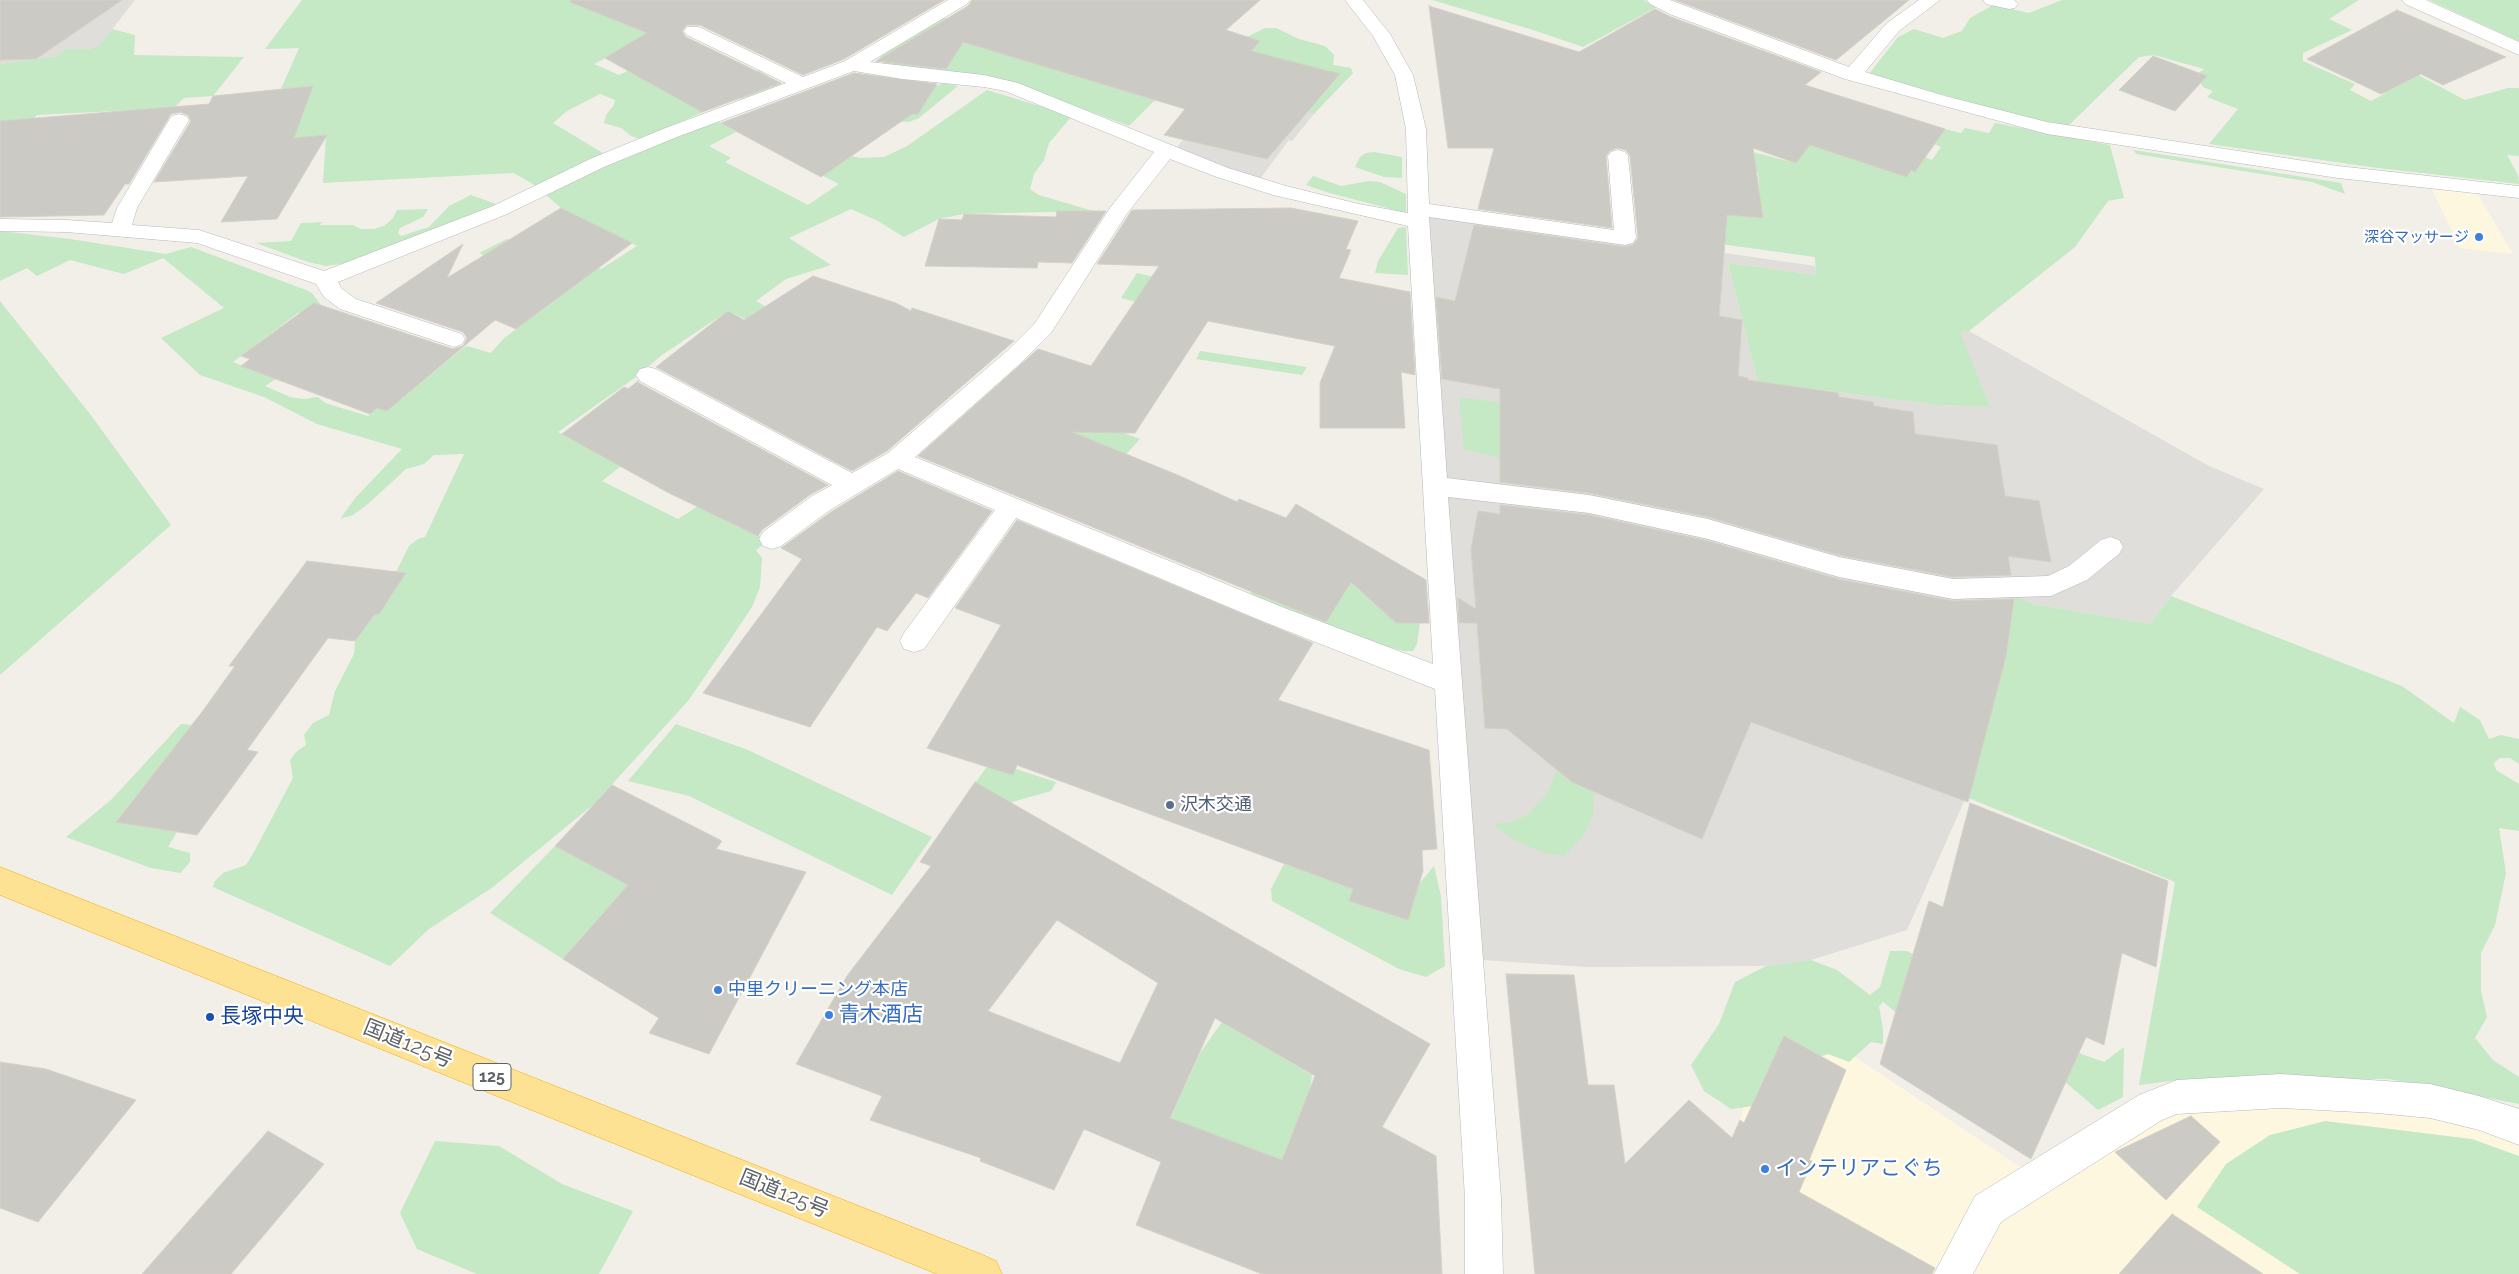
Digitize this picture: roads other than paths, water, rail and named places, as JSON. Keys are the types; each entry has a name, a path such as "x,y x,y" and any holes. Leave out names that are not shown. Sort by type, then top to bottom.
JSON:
{"highway":[{"name":"国道125号","path":"0,881 983,1274"}],"street":[{"path":"0,225 120,230 199,237 325,279 500,210 597,164 670,133 852,65 961,0"},
{"path":"1354,0 1381,34 1404,75 1416,129 1419,216 1435,486 1483,1198 1484,1274"},
{"path":"1656,0 1678,11 1852,75 1938,100 2048,128 2338,172 2519,192"},
{"path":"1852,75 1893,27 1931,0"},
{"path":"2411,0 2519,49"},
{"path":"693,31 802,84"},
{"path":"852,65 902,73 984,81 1010,87 1098,120 1221,172 1280,190 1359,210 1625,238 1618,156"},
{"path":"120,230 131,200 179,120"},
{"path":"772,539 821,503 897,459 1015,356 1042,328 1115,215 1166,150"},
{"path":"325,279 332,292 348,304 454,339"},
{"path":"648,375 853,485"},
{"path":"897,459 1272,614 1448,682"},
{"path":"1435,486 1589,504 1708,529 1839,567 1953,589 2051,586 2078,573 2110,547"},
{"path":"914,641 1011,506"},
{"path":"1953,1274 1988,1209 2151,1107 2176,1097 2281,1091 2386,1097 2430,1101 2479,1113 2519,1127"}],"place":[{"name":"深谷マッサージ","path":"2479,237"},
{"name":"沢木交通","path":"1170,805"},
{"name":"中里クリーニング本店","path":"718,990"},
{"name":"青木酒店","path":"829,1015"},
{"name":"長塚中央","path":"210,1017"},
{"name":"インテリアこぐち","path":"1765,1169"}]}
